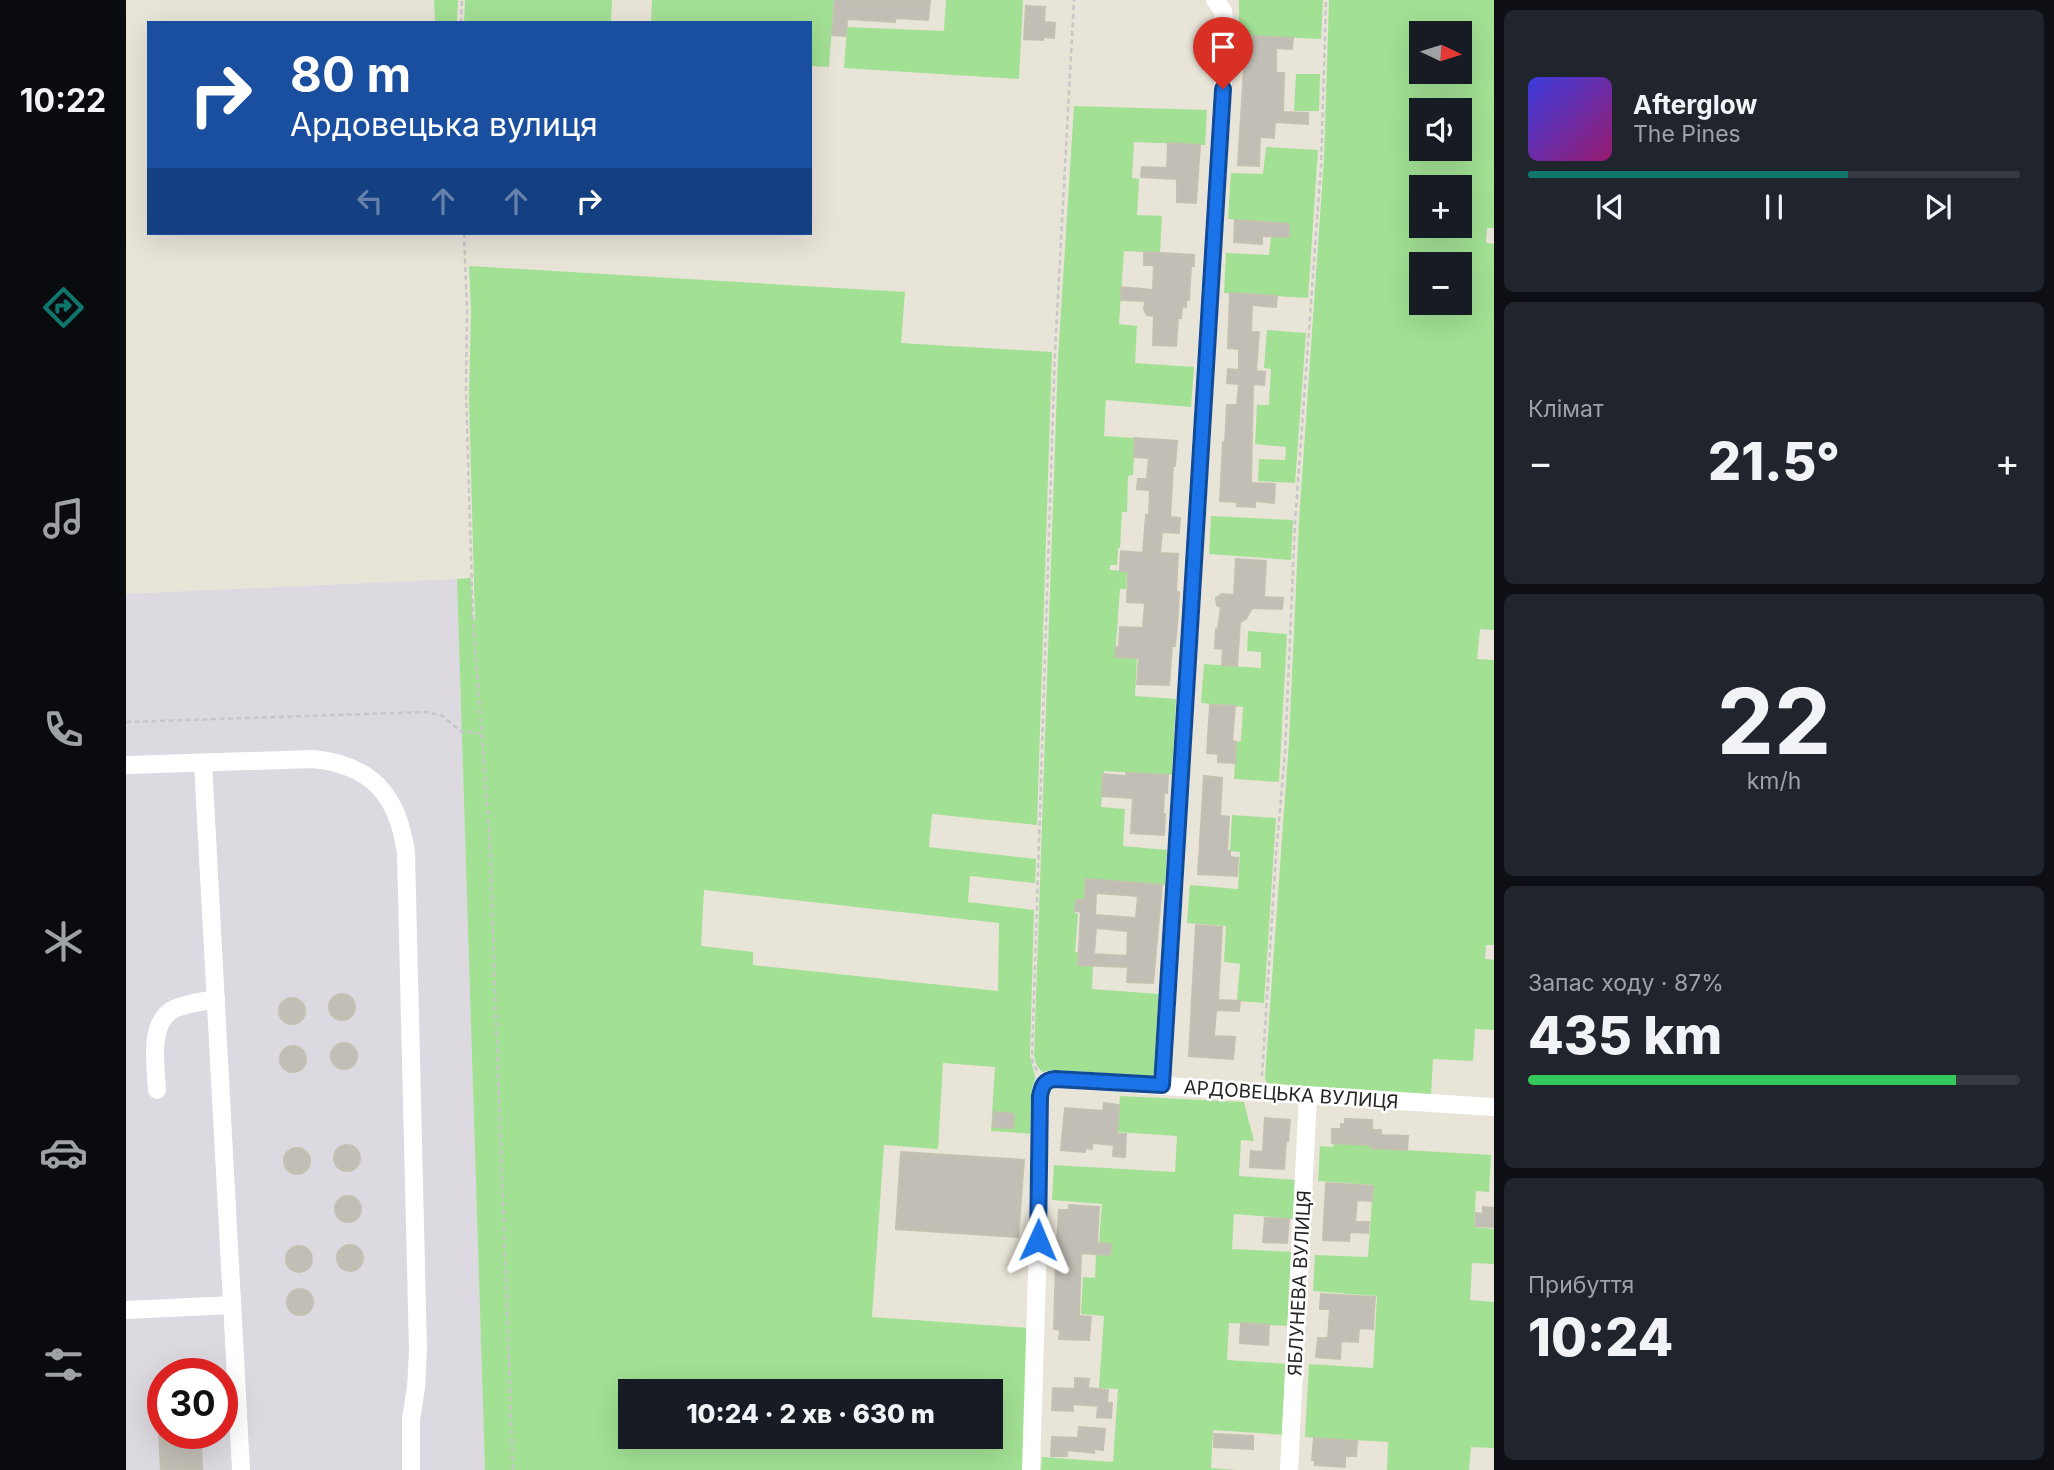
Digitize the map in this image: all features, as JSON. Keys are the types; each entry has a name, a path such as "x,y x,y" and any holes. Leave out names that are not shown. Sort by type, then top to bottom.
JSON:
{"street":[{"path":"1162,1085 1226,34 1223,11 1215,0"},
{"path":"126,765 313,759 331,761 350,766 367,775 378,785 397,816 404,834 406,853 418,1350 411,1419 411,1470"},
{"path":"203,763 240,1470"},
{"path":"157,1090 157,1031 162,1018 184,1005 216,999"},
{"name":"АРДОВЕЦЬКА ВУЛИЦЯ","path":"1046,1081 1055,1079 1162,1085 1494,1107"},
{"path":"1031,1470 1040,1096 1041,1087 1046,1081"},
{"name":"ЯБЛУНЕВА ВУЛИЦЯ","path":"1289,1470 1308,1096"},
{"path":"126,1310 232,1305"}],"path":[{"path":"461,21 462,0"},
{"path":"1046,1081 1032,1063 1032,1056 1055,351 1074,0"},
{"path":"1261,1093 1285,753 1295,523 1321,157 1326,0"},
{"path":"464,235 472,599 489,829 513,1470"},
{"path":"126,722 427,712 443,716 460,731 481,733"}],"shaded area":[{"path":"457,579 485,1470 126,1470 126,594"}],"green space":[{"path":"434,0 458,0 457,21 435,21"},
{"path":"465,0 612,0 611,21 464,21"},
{"path":"652,0 834,0 829,67 812,66 812,21 651,21"},
{"path":"946,0 1023,0 1019,79 844,68 847,27 944,31"},
{"path":"1239,0 1323,0 1321,39 1239,35"},
{"path":"1329,0 1494,0 1494,228 1487,228 1486,243 1494,244 1494,630 1480,629 1477,659 1494,660 1494,945 1486,945 1485,959 1494,960 1494,1030 1475,1029 1473,1061 1433,1059 1431,1095 1267,1086 1265,1077 1289,741 1299,521 1324,158"},
{"path":"1296,74 1320,74 1319,111 1294,111"},
{"path":"1074,106 1207,110 1205,145 1134,142 1132,178 1139,179 1137,215 1162,216 1160,253 1124,251 1119,324 1137,326 1135,363 1194,367 1191,407 1106,400 1104,436 1135,438 1133,475 1128,476 1127,512 1122,512 1117,565 1110,565 1110,570 1127,571 1126,589 1120,589 1115,657 1137,658 1135,696 1176,699 1172,775 1104,771 1101,807 1125,809 1123,846 1167,850 1165,885 1087,879 1085,900 1076,900 1075,913 1078,914 1075,952 1079,953 1078,965 1093,966 1092,989 1159,994 1154,1079 1045,1073 1037,1066 1034,1056 1058,358"},
{"path":"1266,147 1318,150 1308,298 1224,293 1226,253 1269,255 1271,236 1288,237 1289,224 1228,219 1231,173 1263,174"},
{"path":"469,266 905,292 901,343 1052,352 1037,825 932,814 929,847 1036,859 1035,883 970,876 968,902 1034,910 1030,1056 1035,1076 1035,1134 991,1131 995,1067 943,1063 938,1149 884,1145 872,1317 1030,1328 1026,1470 485,1470 457,579 471,578 475,621 469,399","holes":["704,890 999,923 998,991 753,965 753,952 701,946"]},
{"path":"1267,330 1306,333 1295,483 1258,481 1259,459 1285,460 1286,447 1255,444 1257,405 1269,405 1271,369 1264,368"},
{"path":"1211,516 1293,520 1291,560 1209,554"},
{"path":"1248,631 1287,634 1279,782 1234,779 1236,742 1241,741 1243,707 1201,703 1204,664 1261,668 1261,652 1247,651"},
{"path":"1232,815 1276,818 1264,1003 1237,1001 1240,964 1224,962 1226,926 1187,923 1190,885 1238,889 1240,852 1230,851"},
{"path":"1120,1096 1244,1102 1254,1141 1241,1140 1239,1176 1297,1180 1295,1219 1234,1214 1232,1249 1293,1252 1290,1326 1229,1323 1227,1360 1288,1364 1285,1435 1213,1430 1211,1468 1236,1470 1041,1470 1042,1457 1113,1462 1118,1389 1099,1388 1104,1316 1081,1314 1083,1277 1095,1278 1096,1254 1111,1254 1111,1244 1099,1243 1102,1204 1052,1200 1054,1165 1175,1172 1177,1136 1117,1132"},
{"path":"1334,1143 1371,1145 1371,1148 1491,1155 1489,1192 1476,1191 1474,1227 1494,1229 1494,1264 1472,1263 1470,1300 1494,1302 1494,1448 1471,1447 1469,1470 1387,1470 1388,1442 1305,1437 1309,1364 1373,1368 1377,1296 1313,1291 1315,1255 1368,1257 1373,1185 1318,1181 1320,1146 1333,1147"}],"building":[{"path":"835,0 930,0 928,20 895,18 895,22 847,19 846,36 832,35"},
{"path":"1026,6 1045,7 1044,22 1055,23 1054,38 1024,39"},
{"path":"1246,36 1293,38 1292,49 1276,48 1276,73 1284,73 1283,112 1308,113 1308,124 1275,122 1274,138 1260,137 1259,166 1238,165"},
{"path":"1168,143 1200,145 1196,203 1177,202 1177,179 1141,177 1142,167 1167,168"},
{"path":"1235,220 1289,224 1289,237 1262,236 1262,244 1234,242"},
{"path":"1144,252 1194,255 1189,300 1186,300 1186,307 1182,306 1181,318 1178,318 1176,346 1153,345 1154,316 1147,315 1144,309 1145,301 1121,300 1121,287 1153,290 1154,265 1144,265"},
{"path":"1230,293 1277,296 1276,307 1252,305 1251,332 1259,332 1256,371 1265,372 1264,385 1253,384 1251,483 1275,484 1274,503 1255,501 1255,507 1220,501 1227,405 1237,405 1239,384 1227,383 1228,369 1239,370 1239,349 1228,348"},
{"path":"1135,438 1177,441 1170,517 1180,518 1179,533 1162,532 1160,553 1178,554 1178,612 1169,685 1137,684 1139,658 1115,657 1116,647 1119,647 1120,627 1143,628 1145,603 1127,602 1128,571 1120,571 1121,551 1143,553 1146,515 1149,515 1150,490 1137,489 1138,479 1147,479 1149,458 1134,457"},
{"path":"1236,559 1266,561 1264,597 1283,598 1282,609 1252,608 1246,619 1240,622 1237,666 1222,665 1223,649 1215,648 1221,607 1217,605 1216,598 1222,594 1234,595"},
{"path":"1210,705 1235,706 1232,741 1236,742 1235,763 1218,762 1218,754 1207,753"},
{"path":"1126,773 1168,775 1167,793 1164,793 1164,835 1131,833 1133,798 1102,796 1103,774 1126,776"},
{"path":"1204,776 1222,778 1220,816 1229,817 1227,851 1230,851 1230,857 1238,858 1237,876 1198,874"},
{"path":"1086,879 1162,885 1153,983 1127,982 1128,967 1078,965 1081,912 1075,911 1076,900 1085,900","holes":["1096,893 1138,896 1136,918 1095,915","1096,928 1128,931 1127,956 1094,954"]},
{"path":"1196,925 1222,927 1218,1000 1240,1001 1239,1011 1216,1010 1214,1036 1235,1037 1233,1059 1189,1056"},
{"path":"342,994 351,998 355,1007 351,1016 342,1020 333,1016 329,1007 333,998"},
{"path":"292,998 301,1002 305,1011 301,1020 292,1024 283,1020 279,1011 283,1002"},
{"path":"344,1043 353,1047 357,1056 353,1065 344,1069 335,1065 331,1056 335,1047"},
{"path":"293,1046 302,1050 306,1059 302,1068 293,1072 284,1068 280,1059 284,1050"},
{"path":"1104,1103 1119,1105 1117,1134 1126,1134 1125,1157 1113,1156 1114,1145 1092,1143 1092,1149 1085,1148 1085,1152 1061,1150 1065,1108 1103,1111"},
{"path":"994,1112 1014,1114 1013,1128 993,1127"},
{"path":"1265,1118 1290,1120 1284,1169 1250,1167 1251,1151 1263,1152"},
{"path":"1345,1119 1372,1120 1372,1130 1381,1130 1381,1135 1408,1136 1407,1150 1332,1143 1332,1129 1341,1129"},
{"path":"347,1145 356,1149 360,1158 356,1167 347,1171 338,1167 334,1158 338,1149"},
{"path":"297,1148 306,1152 310,1161 306,1170 297,1174 288,1170 284,1161 288,1152"},
{"path":"901,1152 1024,1160 1018,1237 896,1229"},
{"path":"1326,1183 1373,1186 1372,1201 1357,1200 1355,1222 1369,1222 1368,1233 1350,1232 1349,1241 1323,1240"},
{"path":"348,1196 357,1200 361,1209 357,1218 348,1222 339,1218 335,1209 339,1200"},
{"path":"1069,1205 1099,1207 1097,1243 1111,1244 1110,1255 1081,1253 1079,1316 1091,1317 1089,1340 1059,1339 1060,1330 1054,1329 1059,1210 1069,1210"},
{"path":"1483,1207 1494,1208 1494,1227 1475,1226 1476,1213 1483,1214"},
{"path":"1265,1218 1289,1219 1287,1243 1263,1242"},
{"path":"350,1245 359,1249 363,1258 359,1267 350,1271 341,1267 337,1258 341,1249"},
{"path":"299,1246 308,1250 312,1259 308,1268 299,1272 290,1268 286,1259 290,1250"},
{"path":"300,1289 309,1293 313,1302 309,1311 300,1315 291,1311 287,1302 291,1293"},
{"path":"1321,1294 1375,1297 1373,1329 1359,1328 1358,1342 1341,1341 1340,1359 1316,1357 1318,1338 1328,1338 1330,1309 1320,1309"},
{"path":"1241,1323 1269,1325 1268,1345 1240,1343"},
{"path":"1075,1378 1089,1379 1088,1388 1108,1390 1107,1403 1112,1403 1111,1418 1097,1417 1098,1406 1073,1404 1073,1411 1052,1410 1053,1388 1075,1389"},
{"path":"1079,1427 1105,1429 1103,1450 1094,1449 1094,1453 1067,1450 1067,1456 1051,1456 1052,1437 1078,1438"},
{"path":"1214,1434 1253,1436 1253,1449 1214,1447"},
{"path":"1314,1438 1357,1441 1356,1456 1345,1456 1345,1467 1315,1465 1315,1460 1312,1460"},
{"path":"160,1449 201,1449 202,1470 161,1470"}],"route":[{"path":"1038,1240 1041,1087 1049,1079 1162,1085 1223,89"}]}
